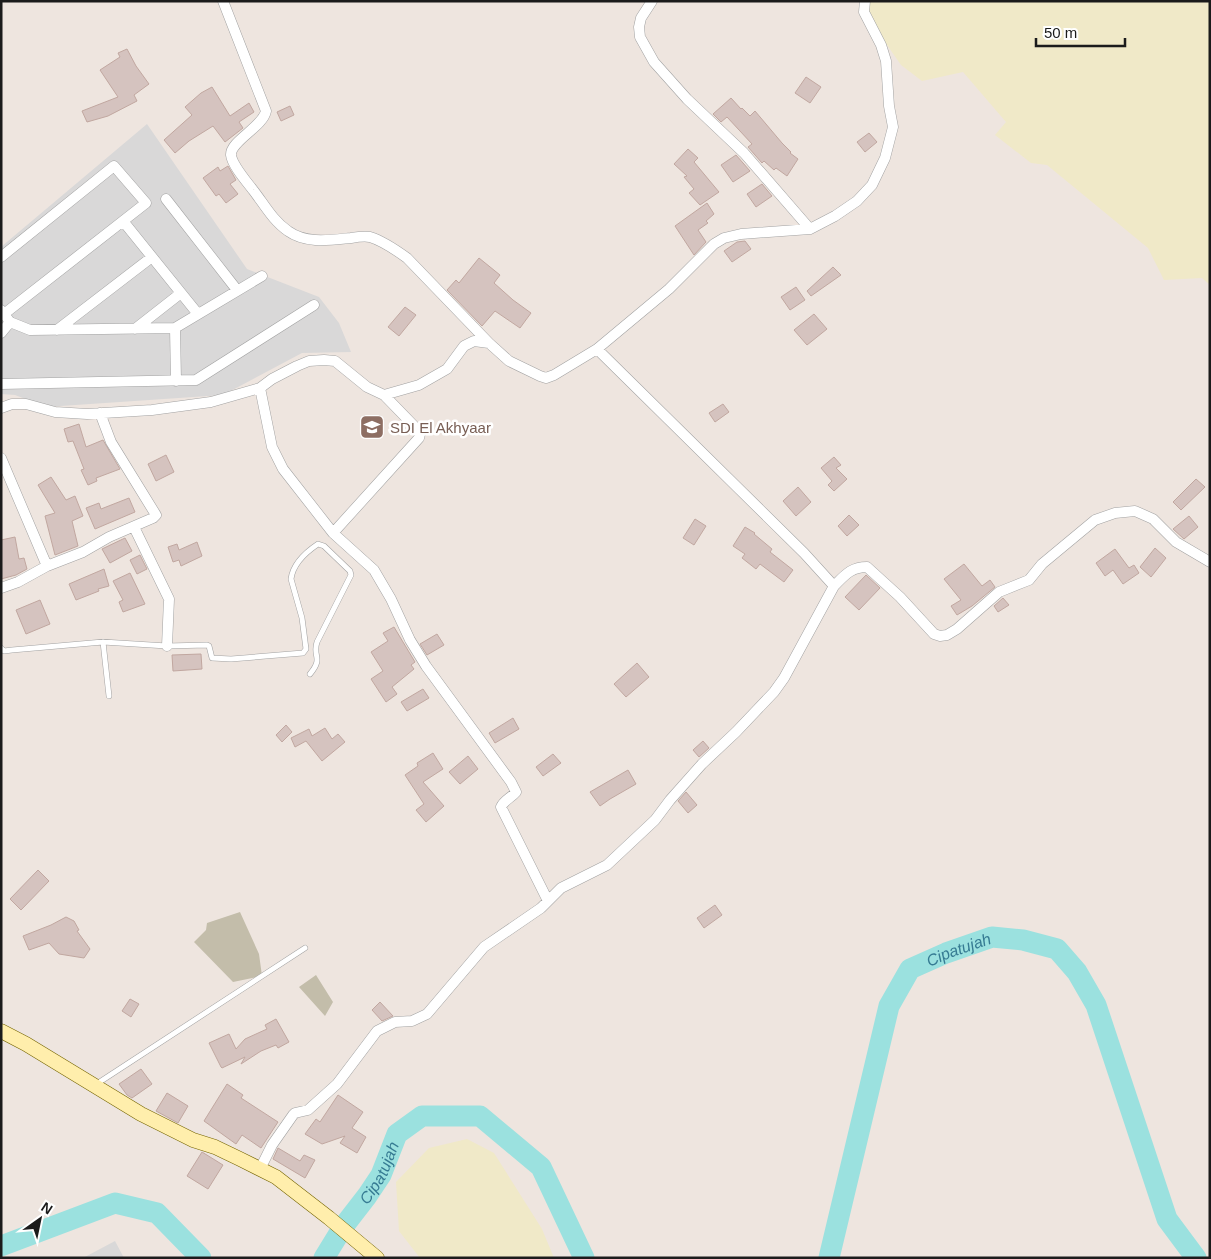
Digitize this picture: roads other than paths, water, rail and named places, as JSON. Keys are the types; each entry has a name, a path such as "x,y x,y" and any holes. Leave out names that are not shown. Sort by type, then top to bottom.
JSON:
{"street":[{"path":"223,1 266,111 263,120 234,147 231,155 244,179 273,218 286,230 300,238 325,240 369,237 395,249 407,258 489,343 509,361 546,378 597,349 669,289 719,241 741,234 810,230 836,216 865,194 878,174 890,144 893,127 888,106 886,61 881,45 864,12 865,1"},
{"path":"652,1 641,18 639,27 640,37 654,62 687,99 744,154 810,230"},
{"path":"1,257 114,166 146,203 5,315 1,333"},
{"path":"166,199 237,290"},
{"path":"123,221 198,314"},
{"path":"57,330 152,257"},
{"path":"5,315 30,330 175,328 262,276"},
{"path":"135,329 181,293"},
{"path":"1,384 196,380 314,305"},
{"path":"175,328 176,381"},
{"path":"384,395 419,384 447,369 464,346 474,342 489,343"},
{"path":"597,349 804,553 834,586"},
{"path":"1,408 12,404 26,404 55,412 87,414 152,410 211,402 260,388 272,379 309,361 335,361 367,387 384,395 420,434 419,438 333,533"},
{"path":"260,388 272,447 284,468 333,533 374,570 391,599 410,640 426,666 511,782 516,792 501,807 548,901"},
{"path":"1,588 18,582 47,566 83,552 109,537 134,528 154,518 156,515 111,442 100,413"},
{"path":"1,458 47,566"},
{"path":"260,1169 272,1146 293,1115 308,1110 337,1084 377,1031 395,1022 412,1021 427,1014 484,947 541,908 561,888 607,864 655,820 702,764 759,709 784,678 834,586 848,572 858,567 867,567 900,597 934,634 940,636 947,635 957,629 1004,589 1029,580 1042,564 1095,520 1115,513 1134,511 1153,519 1176,542 1210,562"},
{"path":"134,528 169,599 167,646"},
{"path":"1,1031 141,1114 193,1140 215,1147 276,1177 376,1256"}],"lane":[{"path":"1,648 4,651 103,642 167,646 207,645 209,646 212,658 231,660 303,653 306,649 304,627 291,579 292,572 310,550 318,544 324,546 350,571 351,575 317,642 315,648 318,662 310,674"},
{"path":"103,642 109,696"},
{"path":"95,1085 305,948"}],"waterway":[{"name":"Cipatujah","path":"829,1258 889,1006 910,969 946,953 992,937 1023,940 1057,949 1077,972 1096,1005 1167,1219 1196,1258"},
{"name":"Cipatujah","path":"324,1258 343,1227 381,1175 397,1134 422,1116 480,1116 541,1167 584,1258"},
{"name":"Cipatujah","path":"1,1246 115,1203 157,1213 201,1258"}],"place":[{"name":"SDI El Akhyaar","path":"372,427"}]}
